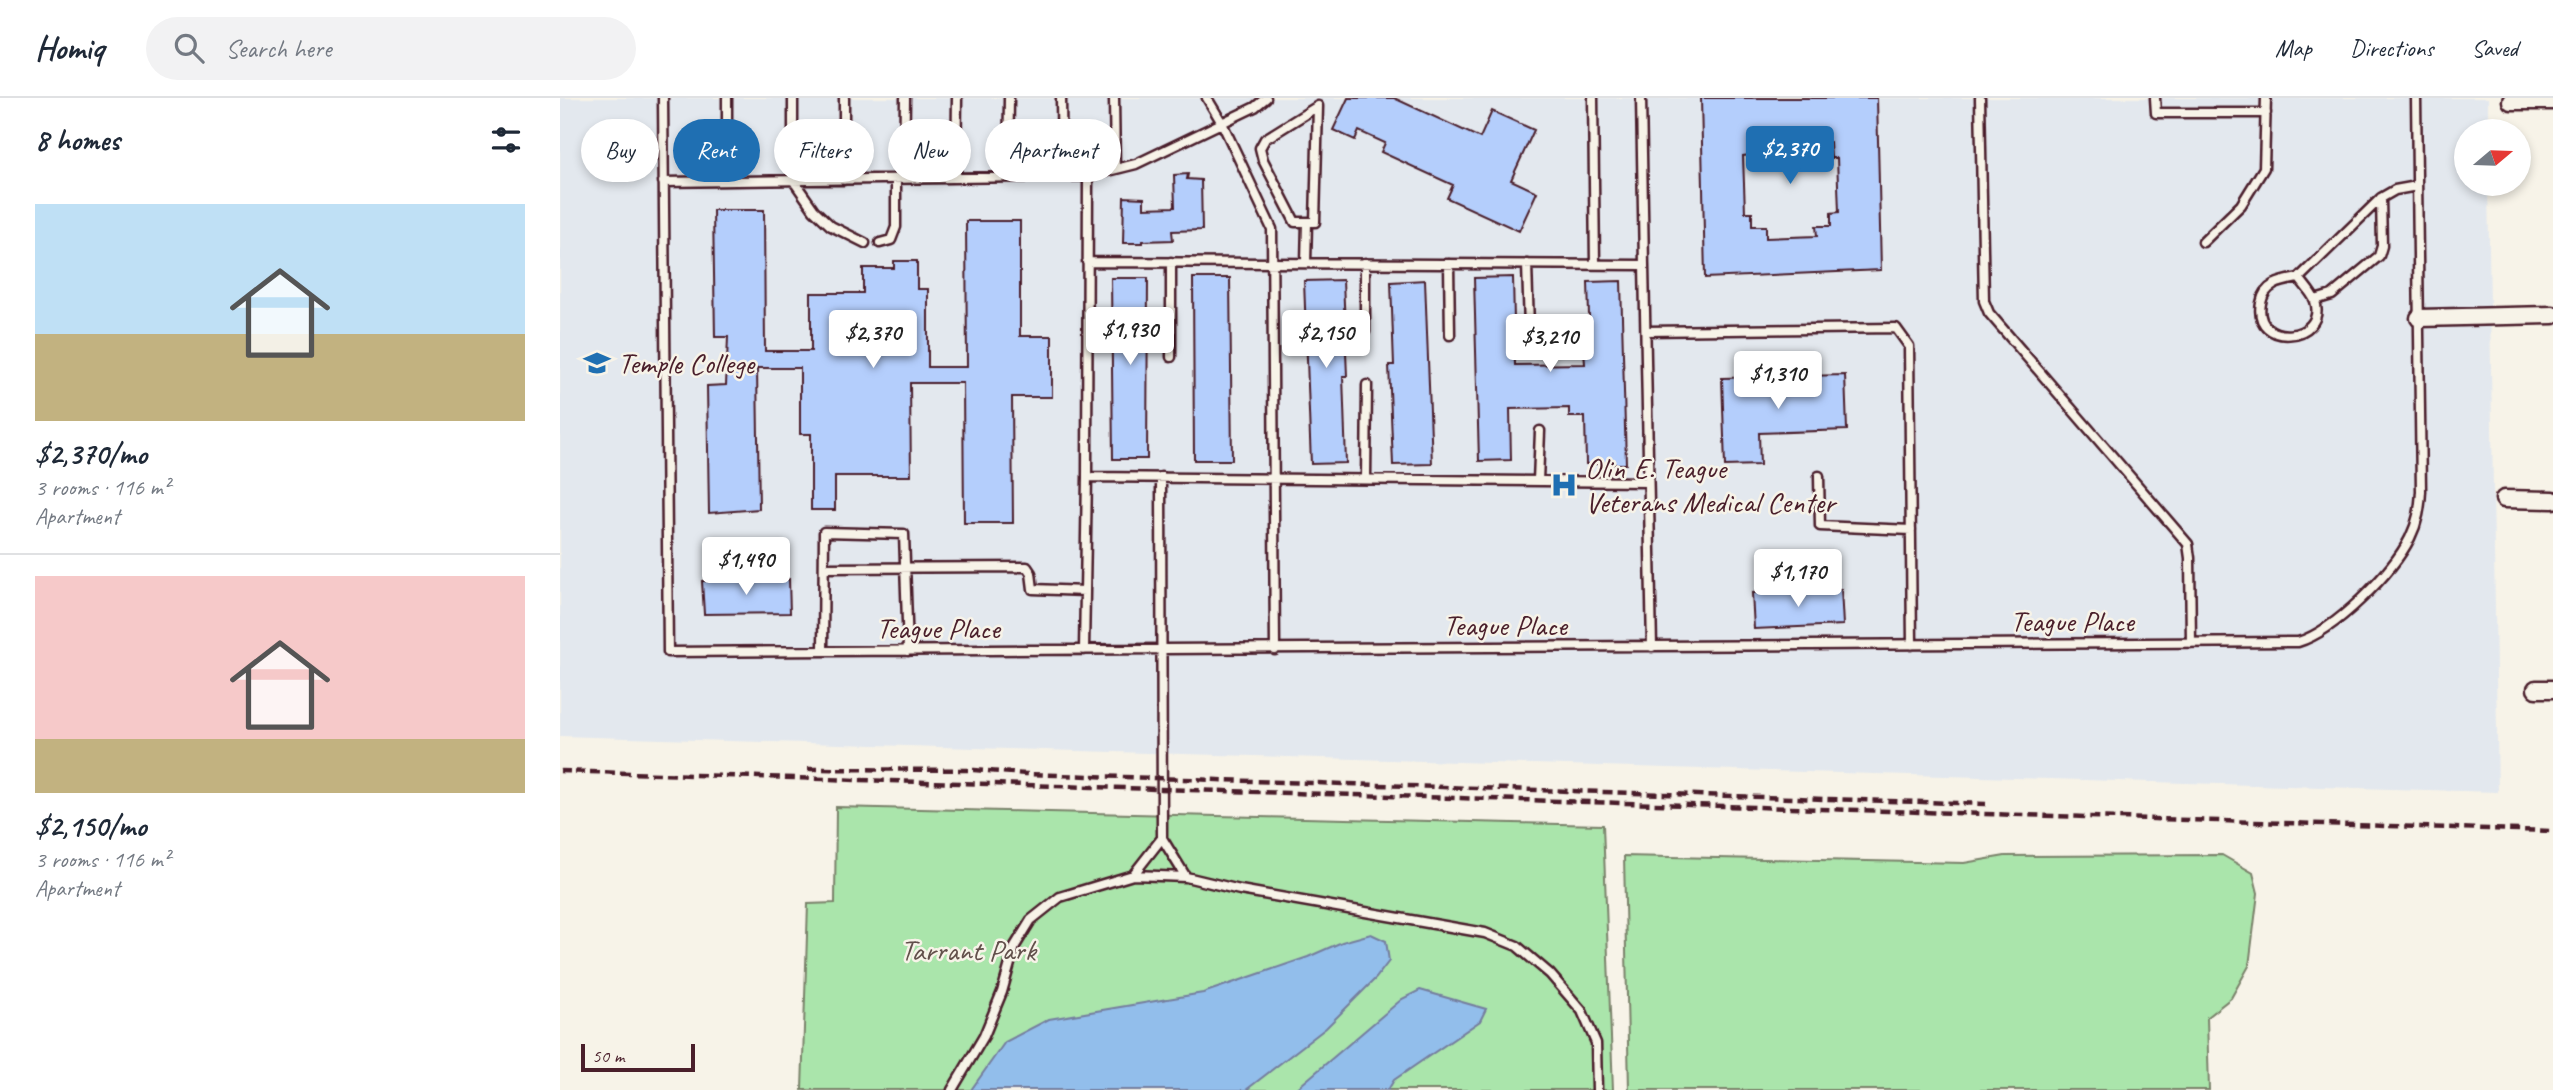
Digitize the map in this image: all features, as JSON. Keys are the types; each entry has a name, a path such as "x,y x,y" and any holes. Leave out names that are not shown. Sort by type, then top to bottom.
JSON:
{"street":[{"path":"2511,101 2553,101"},
{"path":"2419,318 2553,315"},
{"path":"2504,499 2553,500"},
{"path":"2536,688 2553,689"}],"lane":[{"name":"Teague Place","path":"663,98 668,652 2190,643 2298,642 2313,638 2332,626 2396,560 2419,517 2421,491 2416,98"},
{"path":"727,98 727,119"},
{"path":"793,98 793,119"},
{"path":"844,98 844,119"},
{"path":"904,119 905,98"},
{"path":"957,98 957,119"},
{"path":"1009,98 1009,119"},
{"path":"1061,98 1061,119"},
{"path":"1114,98 1114,119"},
{"path":"1207,98 1222,123 1272,229 1275,650"},
{"path":"1121,168 1136,164 1222,123 1255,107 1266,98"},
{"path":"1593,98 1595,264"},
{"path":"1642,98 1652,647"},
{"path":"1980,98 1984,301 1989,313 2188,544 2190,643"},
{"path":"2155,98 2155,113 2266,113"},
{"path":"2203,242 2241,205 2264,168 2266,98"},
{"path":"1318,106 1315,222 1307,222 1295,222 1263,160 1261,148 1265,139 1318,106"},
{"path":"663,183 695,182"},
{"path":"794,182 814,210 831,226 864,243"},
{"path":"880,243 891,240 896,227 900,182"},
{"path":"1084,650 1088,182"},
{"path":"2299,278 2315,300 2316,312 2313,321 2300,334 2282,335 2266,326 2260,308 2266,291 2280,281 2299,278 2381,198 2395,190 2417,186"},
{"path":"2315,300 2332,295 2379,256 2382,246 2381,198"},
{"path":"1306,263 1307,222"},
{"path":"1087,262 1644,264"},
{"path":"1171,262 1171,356"},
{"path":"1365,263 1365,332"},
{"path":"1449,264 1450,335"},
{"path":"1527,264 1529,328"},
{"path":"1646,331 1896,328 1909,346 1912,645"},
{"path":"1366,479 1367,385"},
{"path":"1538,481 1540,432"},
{"path":"1819,476 1820,526 1911,530"},
{"path":"1087,477 1648,482"},
{"path":"1161,477 1162,838 1186,877"},
{"path":"823,651 824,532 904,534 908,651"},
{"path":"824,568 1027,567 1031,573 1033,590 1085,590"},
{"path":"1133,875 1162,838"},
{"path":"952,1090 984,1036 1002,992 1016,946 1031,920 1060,897 1133,875 1186,877 1240,890 1485,933 1517,946 1550,974 1582,1011 1596,1043 1597,1090"}],"shaded area":[{"name":"Olin E. Teague Veterans Medical Center","path":"560,98 2488,98 2488,119 2454,119 2454,196 2488,196 2498,792 560,736"}],"green space":[{"name":"Tarrant Park","path":"836,807 1603,825 1613,1090 802,1090 808,904 835,903"},
{"path":"2222,855 2253,873 2258,893 2249,966 2231,998 2207,1017 2209,1090 1629,1090 1624,856 1964,863 2005,856"}],"water":[{"path":"1371,934 1386,941 1389,961 1376,978 1326,1028 1246,1090 971,1090 1005,1042 1049,1019 1203,993"},
{"path":"1420,990 1486,1009 1480,1021 1394,1080 1388,1090 1295,1090 1402,999"}],"building":[{"path":"1348,98 1394,98 1480,138 1492,111 1534,130 1511,180 1537,192 1519,231 1447,198 1453,185 1381,152 1385,143 1359,131 1355,140 1333,130"},
{"path":"1701,98 1877,98 1881,270 1705,278","holes":["1816,132 1816,143 1830,142 1831,158 1837,158 1839,212 1831,213 1831,226 1816,226 1817,236 1766,238 1766,226 1752,226 1752,212 1745,212 1743,156 1751,155 1750,142 1765,141 1765,134"]},
{"path":"1188,174 1187,179 1201,180 1202,230 1172,231 1173,240 1123,243 1124,197 1144,198 1144,208 1175,207 1174,175"},
{"path":"713,210 764,210 765,351 811,351 811,293 863,293 863,268 894,268 894,261 917,261 917,289 928,289 928,367 967,367 966,221 1020,221 1020,336 1052,336 1052,397 1012,397 1013,523 964,523 963,383 910,383 911,476 835,476 835,510 811,510 811,434 800,434 800,368 757,368 759,509 709,513 707,386 726,385 728,337 715,337"},
{"path":"1513,277 1515,365 1585,364 1584,351 1590,350 1588,282 1621,281 1626,464 1586,464 1585,417 1569,417 1569,408 1510,409 1511,460 1479,461 1474,278"},
{"path":"1111,278 1148,278 1147,459 1113,459"},
{"path":"1193,278 1230,278 1232,460 1194,460"},
{"path":"1343,280 1347,376 1343,376 1346,463 1311,464 1304,281"},
{"path":"1425,280 1432,464 1393,465 1389,365 1394,365 1391,282"},
{"path":"1845,375 1847,430 1759,433 1760,465 1725,466 1722,378"},
{"path":"789,579 790,613 704,614 702,581"},
{"path":"1841,589 1843,625 1754,629 1752,593"}],"railway":[{"path":"808,769 974,770 1026,774 1986,804"},
{"path":"560,771 2553,831"}],"place":[{"name":"Temple College","path":"597,363"},
{"name":"Olin E. Teague Veterans Medical Center","path":"1564,485"}]}
